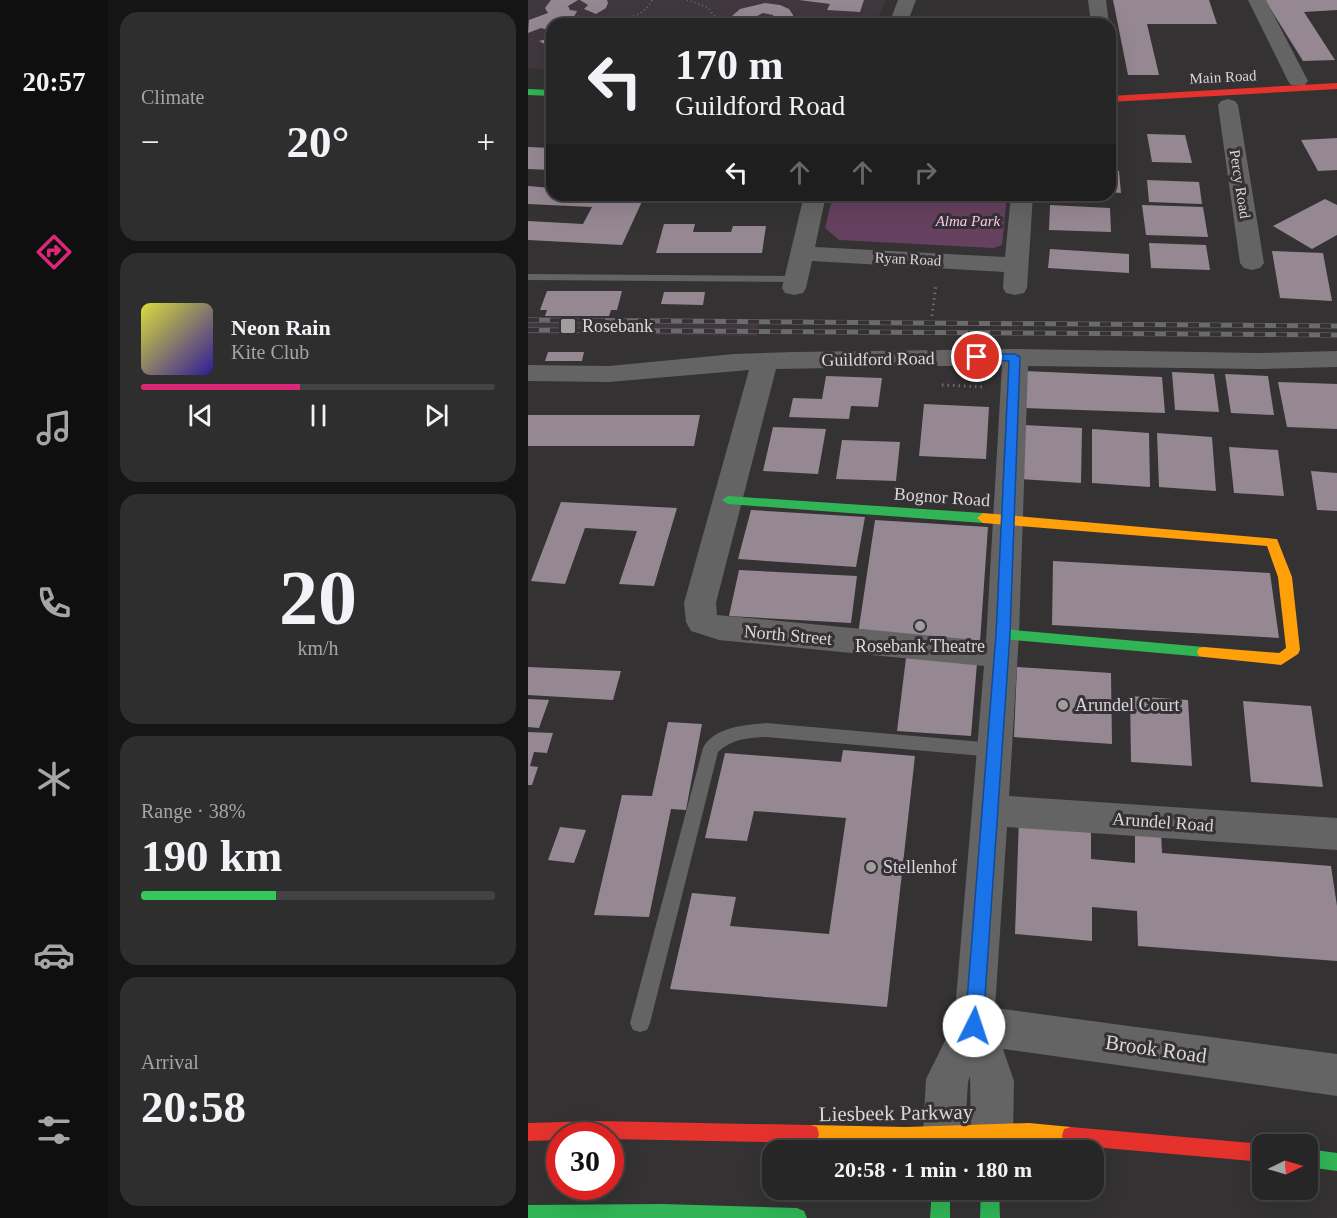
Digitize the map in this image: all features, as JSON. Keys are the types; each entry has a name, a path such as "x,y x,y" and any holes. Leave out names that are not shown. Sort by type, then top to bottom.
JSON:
{"main road":[{"name":"Main Road","path":"1116,99 1337,86"},
{"path":"528,92 546,93"},
{"name":"Main Road","path":"1116,111 1337,98"},
{"name":"Bognor Road","path":"728,500 1007,519 1261,540 1272,542 1278,549 1293,650 1281,659 1002,644"},
{"name":"Liesbeek Parkway","path":"528,1132 596,1130 906,1136 931,1140"},
{"name":"Liesbeek Parkway","path":"996,1140 1029,1132 1252,1152"},
{"path":"1318,1159 1337,1162"},
{"path":"940,1218 941,1200"},
{"path":"990,1200 990,1218"},
{"path":"528,1215 695,1213 797,1218"}],"street":[{"path":"900,18 907,0"},
{"path":"1096,0 1099,18"},
{"path":"1257,0 1298,81"},
{"name":"Percy Road","path":"1228,105 1252,263"},
{"path":"797,272 814,201"},
{"name":"Ryan Road","path":"797,272 1015,276 1021,201"},
{"path":"944,1140 947,1079 974,1026 1002,644 1015,357"},
{"name":"Guildford Road","path":"528,373 609,374 765,361 1015,357 1261,361 1337,358"},
{"path":"728,500 765,361"},
{"name":"North Street","path":"728,500 700,603 702,622 719,628 1002,644"},
{"name":"Arundel Road","path":"990,810 1337,834"},
{"path":"974,1026 993,1081 992,1140"},
{"name":"Brook Road","path":"974,1026 1048,1034 1337,1075"}],"lane":[{"path":"528,277 797,272"},
{"path":"640,1023 711,748 720,739 733,733 766,730 994,750"}],"path":[{"path":"574,16 607,18 634,16 647,10 652,0"},
{"path":"687,0 707,7 716,18"},
{"path":"932,316 936,284 947,285"},
{"path":"935,385 1013,388"}],"shaded area":[{"path":"528,0 886,0 878,18 546,18 546,70 528,68"},
{"path":"528,317 760,319 757,336 741,336 528,334"}],"green space":[{"name":"Alma Park","path":"832,201 1006,201 1002,245 994,248 839,240 825,228"}],"building":[{"path":"551,0 578,0 568,6 570,10 577,11 574,18 546,18 546,29 541,28 528,33 529,20 548,13 545,8"},
{"path":"580,0 607,0 608,3 606,8 596,14 584,9 588,5"},
{"path":"799,0 864,0 860,12 827,10 830,4"},
{"path":"1113,0 1209,0 1217,24 1147,24 1159,75 1128,75"},
{"path":"1265,0 1337,0 1337,10 1304,12 1335,60 1303,61"},
{"path":"765,3 780,5 789,9 793,18 774,18 773,15 763,13 753,18 732,18 740,9"},
{"path":"1147,134 1185,135 1192,163 1152,162"},
{"path":"1337,138 1337,170 1318,171 1301,140"},
{"path":"528,147 546,148 546,170 528,169"},
{"path":"1116,171 1119,171 1121,193 1116,193"},
{"path":"1147,180 1199,182 1202,204 1149,202"},
{"path":"528,186 546,188 546,201 642,201 622,245 528,240 528,221 583,224 592,207 528,204"},
{"path":"1325,199 1337,205 1337,235 1312,249 1273,226"},
{"path":"1050,205 1110,208 1111,232 1049,230"},
{"path":"1142,205 1203,207 1208,237 1146,235"},
{"path":"664,224 695,224 693,232 731,232 733,226 766,226 762,253 656,253"},
{"path":"1149,243 1206,245 1210,270 1151,268"},
{"path":"1050,249 1129,254 1129,273 1048,268"},
{"path":"1272,251 1323,253 1332,301 1280,298"},
{"path":"547,291 622,291 617,310 611,310 609,316 545,316 547,310 540,310"},
{"path":"664,292 705,292 703,305 661,304"},
{"path":"548,352 584,352 582,361 545,361"},
{"path":"1024,371 1162,377 1165,413 1024,408"},
{"path":"1172,372 1214,374 1219,412 1175,410"},
{"path":"1225,374 1268,376 1274,415 1231,413"},
{"path":"826,376 882,378 878,407 851,406 849,419 789,417 793,398 822,399"},
{"path":"1278,382 1337,384 1337,429 1287,427"},
{"path":"924,404 989,407 986,459 919,456"},
{"path":"528,415 700,415 694,446 528,446"},
{"path":"1024,425 1082,428 1081,483 1020,479"},
{"path":"773,427 826,429 818,474 763,471"},
{"path":"1092,429 1149,433 1150,487 1092,483"},
{"path":"1157,433 1212,437 1216,491 1159,487"},
{"path":"842,440 900,442 896,481 836,479"},
{"path":"1229,447 1278,450 1284,496 1234,493"},
{"path":"1311,471 1337,473 1337,511 1317,510"},
{"path":"561,502 677,508 654,586 619,584 637,531 585,528 565,584 531,581"},
{"path":"751,510 865,517 856,567 738,559"},
{"path":"875,520 988,527 980,642 858,634"},
{"path":"1053,561 1270,573 1279,638 1052,625"},
{"path":"739,570 857,576 851,623 729,616"},
{"path":"906,658 977,663 971,736 897,731"},
{"path":"528,667 621,671 613,700 528,695"},
{"name":"Arundel Court","path":"1017,667 1111,673 1112,744 1014,737"},
{"path":"1130,696 1188,700 1192,766 1131,762"},
{"path":"528,699 549,700 539,728 528,727"},
{"path":"1243,701 1311,706 1323,787 1251,782"},
{"path":"668,722 702,724 686,810 671,809 649,917 594,915 622,795 652,796"},
{"path":"528,732 553,733 547,753 534,752 530,766 538,767 532,785 528,785"},
{"name":"Stellenhof","path":"843,750 915,756 887,1007 670,989 692,893 736,897 730,926 829,934 846,818 754,811 747,841 705,838 725,753 841,762"},
{"path":"1019,818 1091,823 1091,859 1135,863 1135,830 1161,832 1162,853 1331,866 1337,906 1337,961 1138,946 1137,911 1092,907 1092,941 1015,934"},
{"path":"560,827 586,830 574,863 548,860"}],"railway":[{"path":"528,320 1337,326"},
{"path":"528,330 1337,335"}],"traffic: fast":[{"path":"528,92 546,93"},
{"path":"728,500 983,518"},
{"path":"1003,634 1204,652"},
{"path":"1318,1159 1337,1162"},
{"path":"940,1218 941,1200"},
{"path":"990,1200 990,1218"},
{"path":"528,1215 662,1214 797,1218"}],"traffic: slow":[{"path":"983,518 1272,542 1285,577 1293,650 1281,659 1204,652"},
{"path":"810,1134 906,1136 1029,1132 1071,1136"}],"traffic: jam":[{"path":"1116,99 1337,86"},
{"path":"528,1132 596,1130 810,1134"},
{"path":"1071,1136 1252,1152"}],"place":[{"name":"Rosebank","path":"568,326"},
{"name":"Rosebank Theatre","path":"920,626"},
{"name":"Arundel Court","path":"1063,705"},
{"name":"Stellenhof","path":"871,867"}],"route":[{"path":"974,1026 1003,634 1015,357 977,357"}]}
